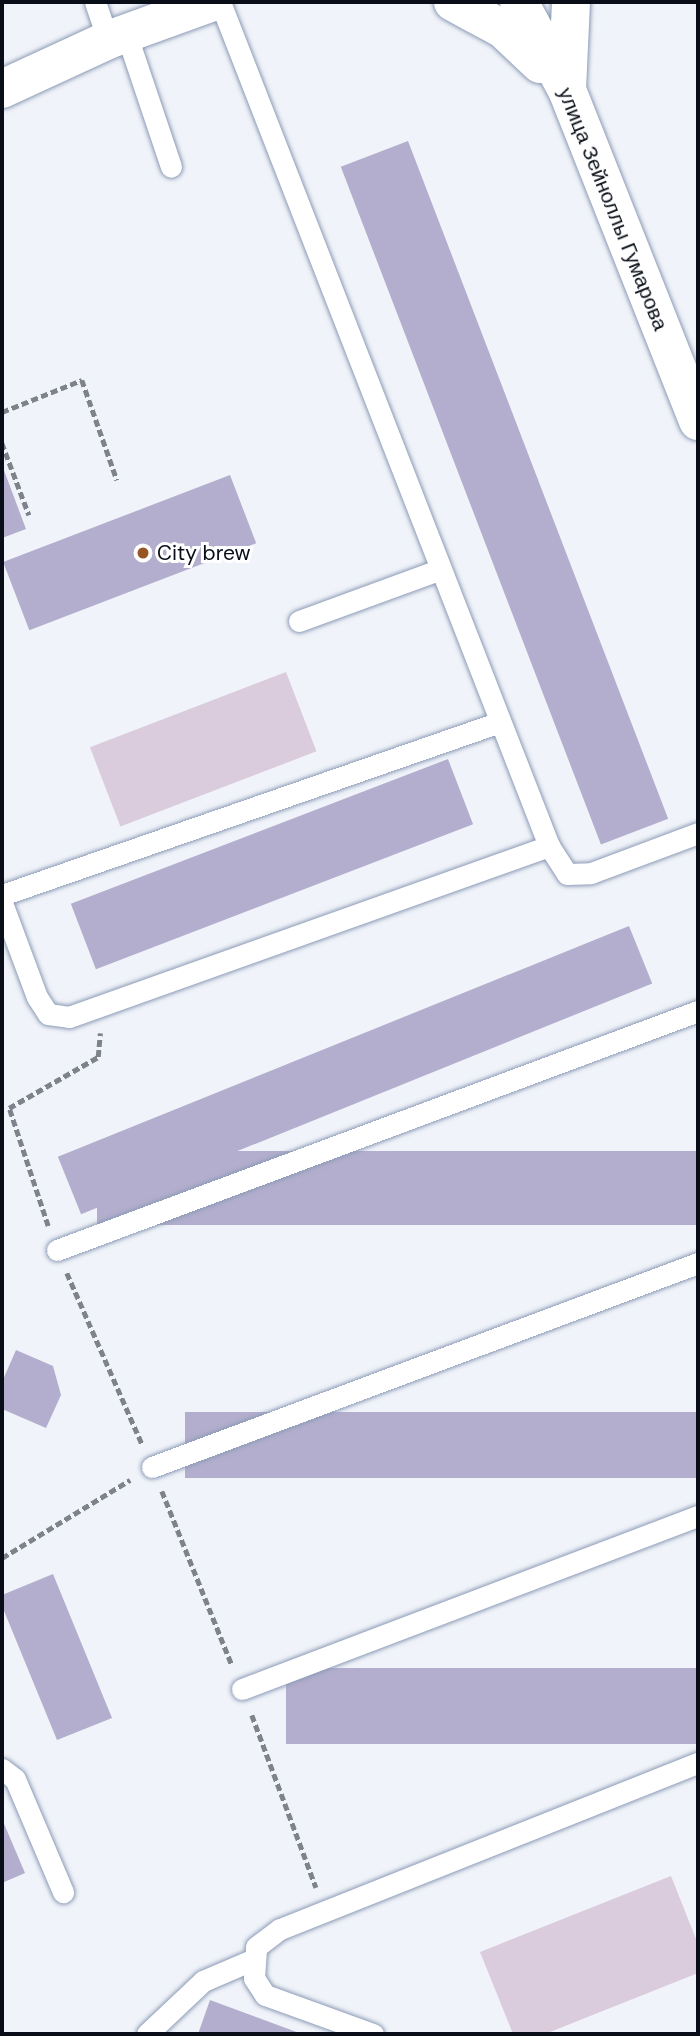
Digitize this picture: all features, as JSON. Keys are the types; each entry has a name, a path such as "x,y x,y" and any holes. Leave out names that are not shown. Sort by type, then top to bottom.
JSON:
{"main road":[{"path":"2,89 117,36 213,2"},
{"path":"453,2 503,29 567,90"},
{"name":"улица Зейноллы Гумарова","path":"519,2 567,90 698,421"},
{"path":"567,90 571,2"}],"lane":[{"path":"95,2 117,36 171,167"},
{"path":"220,2 549,846 567,874 591,873 698,832"},
{"path":"299,621 441,569"},
{"path":"2,895 500,722"},
{"path":"2,903 37,998 48,1014 69,1017 549,846"},
{"path":"57,1250 698,1011"},
{"path":"152,1467 698,1263"},
{"path":"242,1689 698,1517"},
{"path":"373,2034 265,1995 254,1978 252,1960 265,1936 698,1763"},
{"path":"2,1769 15,1779 63,1892"},
{"path":"147,2034 203,1982 252,1960"}],"path":[{"path":"2,412 82,380 117,480"},
{"path":"2,443 29,514"},
{"path":"2,1558 152,1467"}],"shaded area":[{"path":"286,672 316,751 120,827 90,747"},
{"path":"671,1876 698,1944 698,1973 545,2034 513,2034 480,1952"}],"building":[{"path":"408,141 668,819 601,845 341,167"},
{"path":"2,465 26,529 2,538"},
{"path":"230,475 256,543 29,630 3,562"},
{"path":"448,759 473,824 96,969 71,904"},
{"path":"629,926 652,983 81,1214 58,1157"},
{"path":"97,1151 698,1151 698,1225 97,1225"},
{"path":"16,1350 53,1366 61,1395 46,1428 2,1409 2,1382"},
{"path":"185,1412 698,1412 698,1478 185,1478"},
{"path":"53,1574 112,1718 57,1740 2,1606 2,1595"},
{"path":"286,1668 698,1668 698,1744 286,1744"},
{"path":"2,1819 25,1873 2,1883"},
{"path":"210,2000 302,2034 198,2034"}],"place":[{"name":"City brew","path":"143,553"}]}
